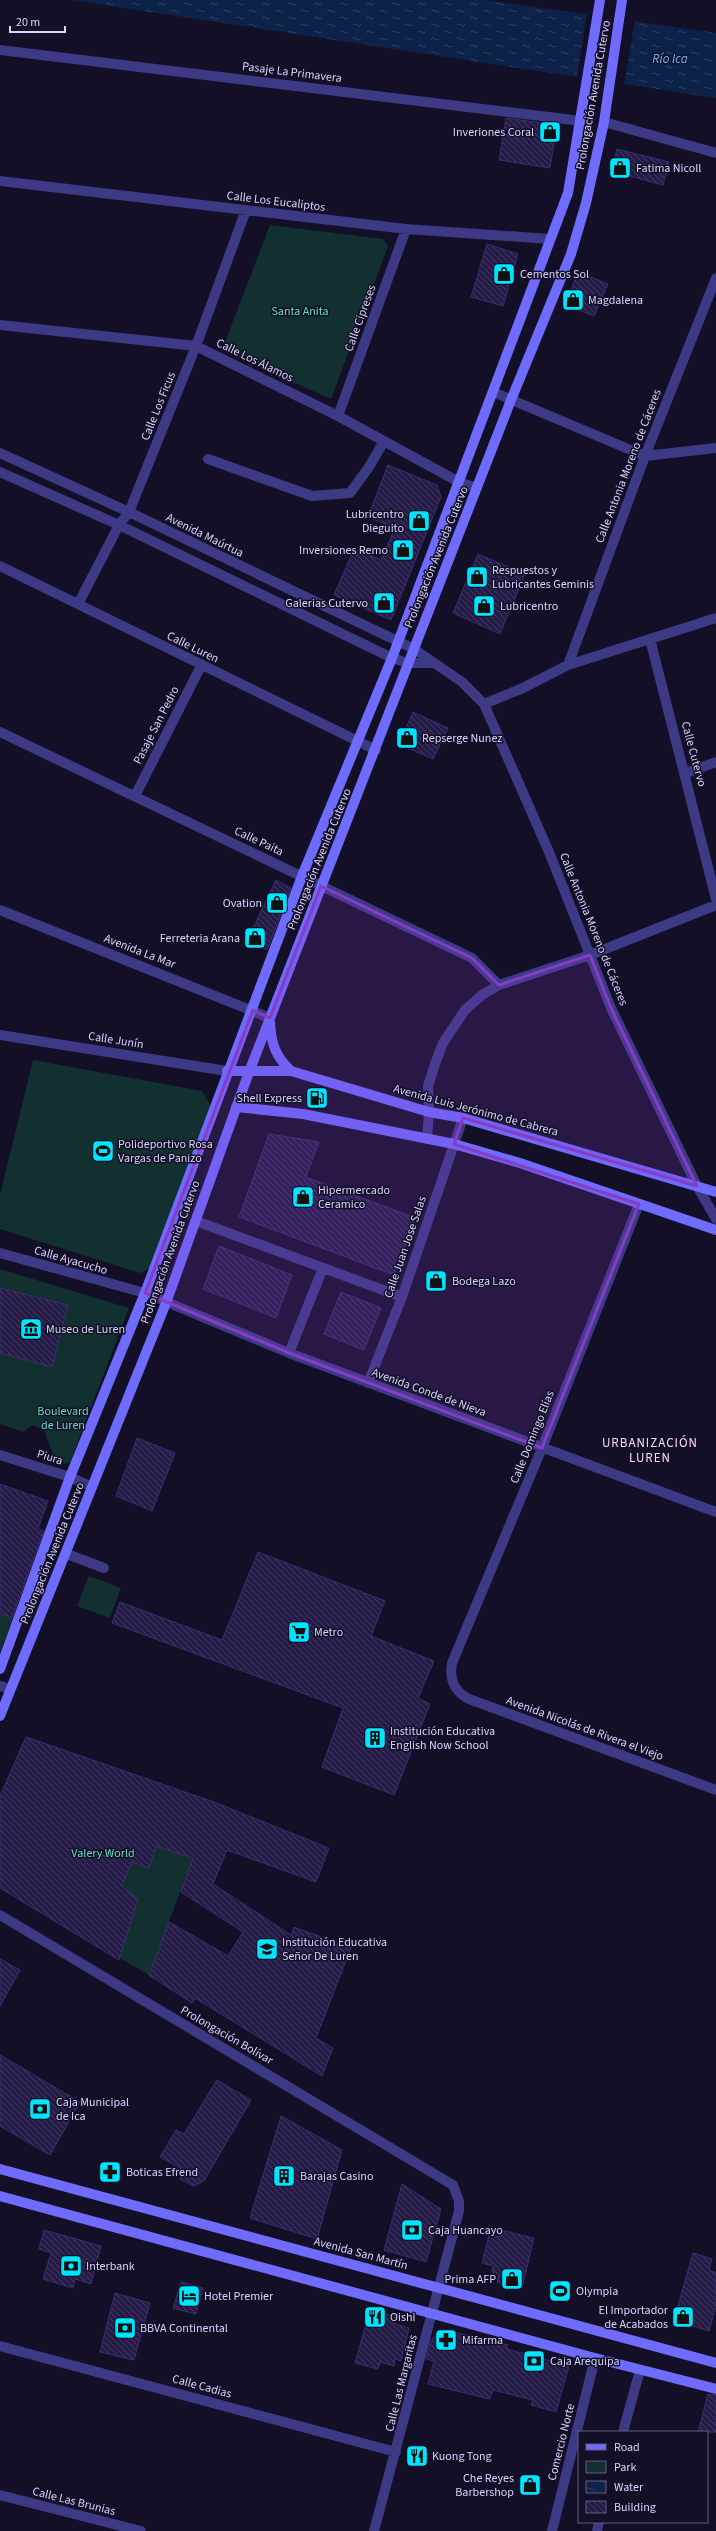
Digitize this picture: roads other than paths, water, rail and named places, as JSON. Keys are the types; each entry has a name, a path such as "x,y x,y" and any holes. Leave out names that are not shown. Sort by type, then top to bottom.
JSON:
{"street":[{"name":"Prolongación Avenida Cutervo","path":"0,1669 70,1477 140,1293 227,1071 253,1010 302,876 359,743 568,193 584,105 600,0"},
{"name":"Prolongación Avenida Cutervo","path":"0,1716 67,1554 111,1436 166,1303 249,1072 321,886 376,750 408,663 511,400 571,254 586,203 604,122 622,0"},
{"name":"Pasaje La Primavera","path":"0,50 581,121"},
{"path":"604,122 716,154"},
{"name":"Calle Los Eucaliptos","path":"0,181 406,229 550,240"},
{"name":"Calle Los Ficus","path":"78,604 119,525 129,512 196,346 246,210"},
{"name":"Calle Cipreses","path":"338,416 406,229"},
{"name":"Calle Antonia Moreno de Cáceres","path":"568,665 645,456 716,278"},
{"name":"Calle Los Álamos","path":"0,324 196,346 338,416 459,482 477,488"},
{"path":"493,392 645,456 716,448"},
{"path":"208,458 312,496 350,493 369,467 384,441"},
{"name":"Avenida Maúrtua","path":"0,453 129,512 397,643 414,649"},
{"path":"0,472 119,525 392,658 408,663 433,663"},
{"name":"Calle Luren","path":"0,566 201,666 376,750"},
{"path":"484,704 523,688 568,665 716,618"},
{"name":"Calle Cutervo","path":"650,640 686,773 716,899"},
{"name":"Calle Antonia Moreno de Cáceres","path":"414,649 462,682 484,704 549,852 617,1021 697,1186 716,1218"},
{"name":"Pasaje San Pedro","path":"135,796 201,666"},
{"name":"Calle Paita","path":"0,732 472,958 499,985"},
{"path":"686,773 716,762"},
{"path":"427,1139 430,1112 428,1086 444,1042 465,1010 482,995 499,985 590,955 716,905"},
{"name":"Avenida La Mar","path":"0,910 270,1018"},
{"path":"270,1018 271,1041 282,1063 291,1070"},
{"name":"Calle Junín","path":"0,1035 227,1071"},
{"name":"Avenida Luis Jerónimo de Cabrera","path":"227,1071 249,1072 291,1070 430,1112 463,1118 716,1192"},
{"path":"236,1107 302,1114 454,1144 520,1163 716,1230"},
{"name":"Calle Juan Jose Salas","path":"368,1383 402,1297 463,1118"},
{"name":"Calle Domingo Elías","path":"452,1681 452,1663 542,1448 639,1204"},
{"path":"196,1221 402,1297"},
{"name":"Calle Ayacucho","path":"0,1253 140,1293"},
{"path":"289,1353 323,1268"},
{"name":"Avenida Conde de Nieva","path":"140,1293 289,1353 716,1512"},
{"name":"Piura","path":"0,1455 70,1477 92,1487"},
{"path":"67,1554 104,1568"},
{"name":"Avenida Nicolás de Rivera el Viejo","path":"452,1681 455,1689 469,1699 716,1790"},
{"path":"0,1686 10,1690"},
{"name":"Prolongación Bolívar","path":"0,1915 441,2178"},
{"name":"Avenida San Martín","path":"0,2169 716,2363"},
{"name":"Calle Las Margaritas","path":"374,2531 459,2211 459,2202 453,2185 441,2178"},
{"path":"0,2196 432,2312 595,2358 716,2389"},
{"name":"Calle Cadias","path":"0,2346 396,2452"},
{"name":"Comercio Norte","path":"552,2531 595,2358"},
{"path":"623,2431 640,2370"},
{"name":"Calle Las Brunias","path":"0,2495 141,2531"}],"water":[{"name":"Río Ica","path":"71,0 485,0 716,33 716,98"}],"place":[{"name":"Inveriones Coral","path":"550,132"},
{"name":"Fatima Nicoll","path":"620,168"},
{"name":"Cementos Sol","path":"504,274"},
{"name":"Magdalena","path":"573,300"},
{"name":"Lubricentro Dieguito","path":"419,521"},
{"name":"Inversiones Remo","path":"403,550"},
{"name":"Respuestos y Lubricantes Geminis","path":"477,577"},
{"name":"Galerias Cutervo","path":"384,603"},
{"name":"Lubricentro","path":"484,606"},
{"name":"Repserge Nunez","path":"407,738"},
{"name":"Ovation","path":"277,903"},
{"name":"Ferreteria Arana","path":"255,938"},
{"name":"Shell Express","path":"317,1098"},
{"name":"Polideportivo Rosa Vargas de Panizo","path":"103,1151"},
{"name":"Hipermercado Ceramico","path":"303,1197"},
{"name":"Bodega Lazo","path":"436,1281"},
{"name":"Museo de Luren","path":"31,1329"},
{"name":"Metro","path":"299,1632"},
{"name":"Institución Educativa English Now School","path":"375,1738"},
{"name":"Institución Educativa Señor De Luren","path":"267,1949"},
{"name":"Caja Municipal de Ica","path":"40,2109"},
{"name":"Boticas Efrend","path":"110,2172"},
{"name":"Barajas Casino","path":"284,2176"},
{"name":"Caja Huancayo","path":"412,2230"},
{"name":"Interbank","path":"71,2266"},
{"name":"Prima AFP","path":"512,2279"},
{"name":"Olympia","path":"560,2291"},
{"name":"Hotel Premier","path":"189,2296"},
{"name":"Oishi","path":"375,2317"},
{"name":"El Importador de Acabados","path":"683,2317"},
{"name":"BBVA Continental","path":"125,2328"},
{"name":"Mifarma","path":"446,2340"},
{"name":"Caja Arequipa","path":"534,2361"},
{"name":"Kuong Tong","path":"417,2456"},
{"name":"Che Reyes Barbershop","path":"530,2485"}],"district":[{"name":"URBANIZACIÓN LUREN","path":"650,1450"}],"park label":[{"name":"Santa Anita","path":"300,311"},
{"name":"Boulevard de Luren","path":"63,1418"},
{"name":"Valery World","path":"103,1853"}]}
